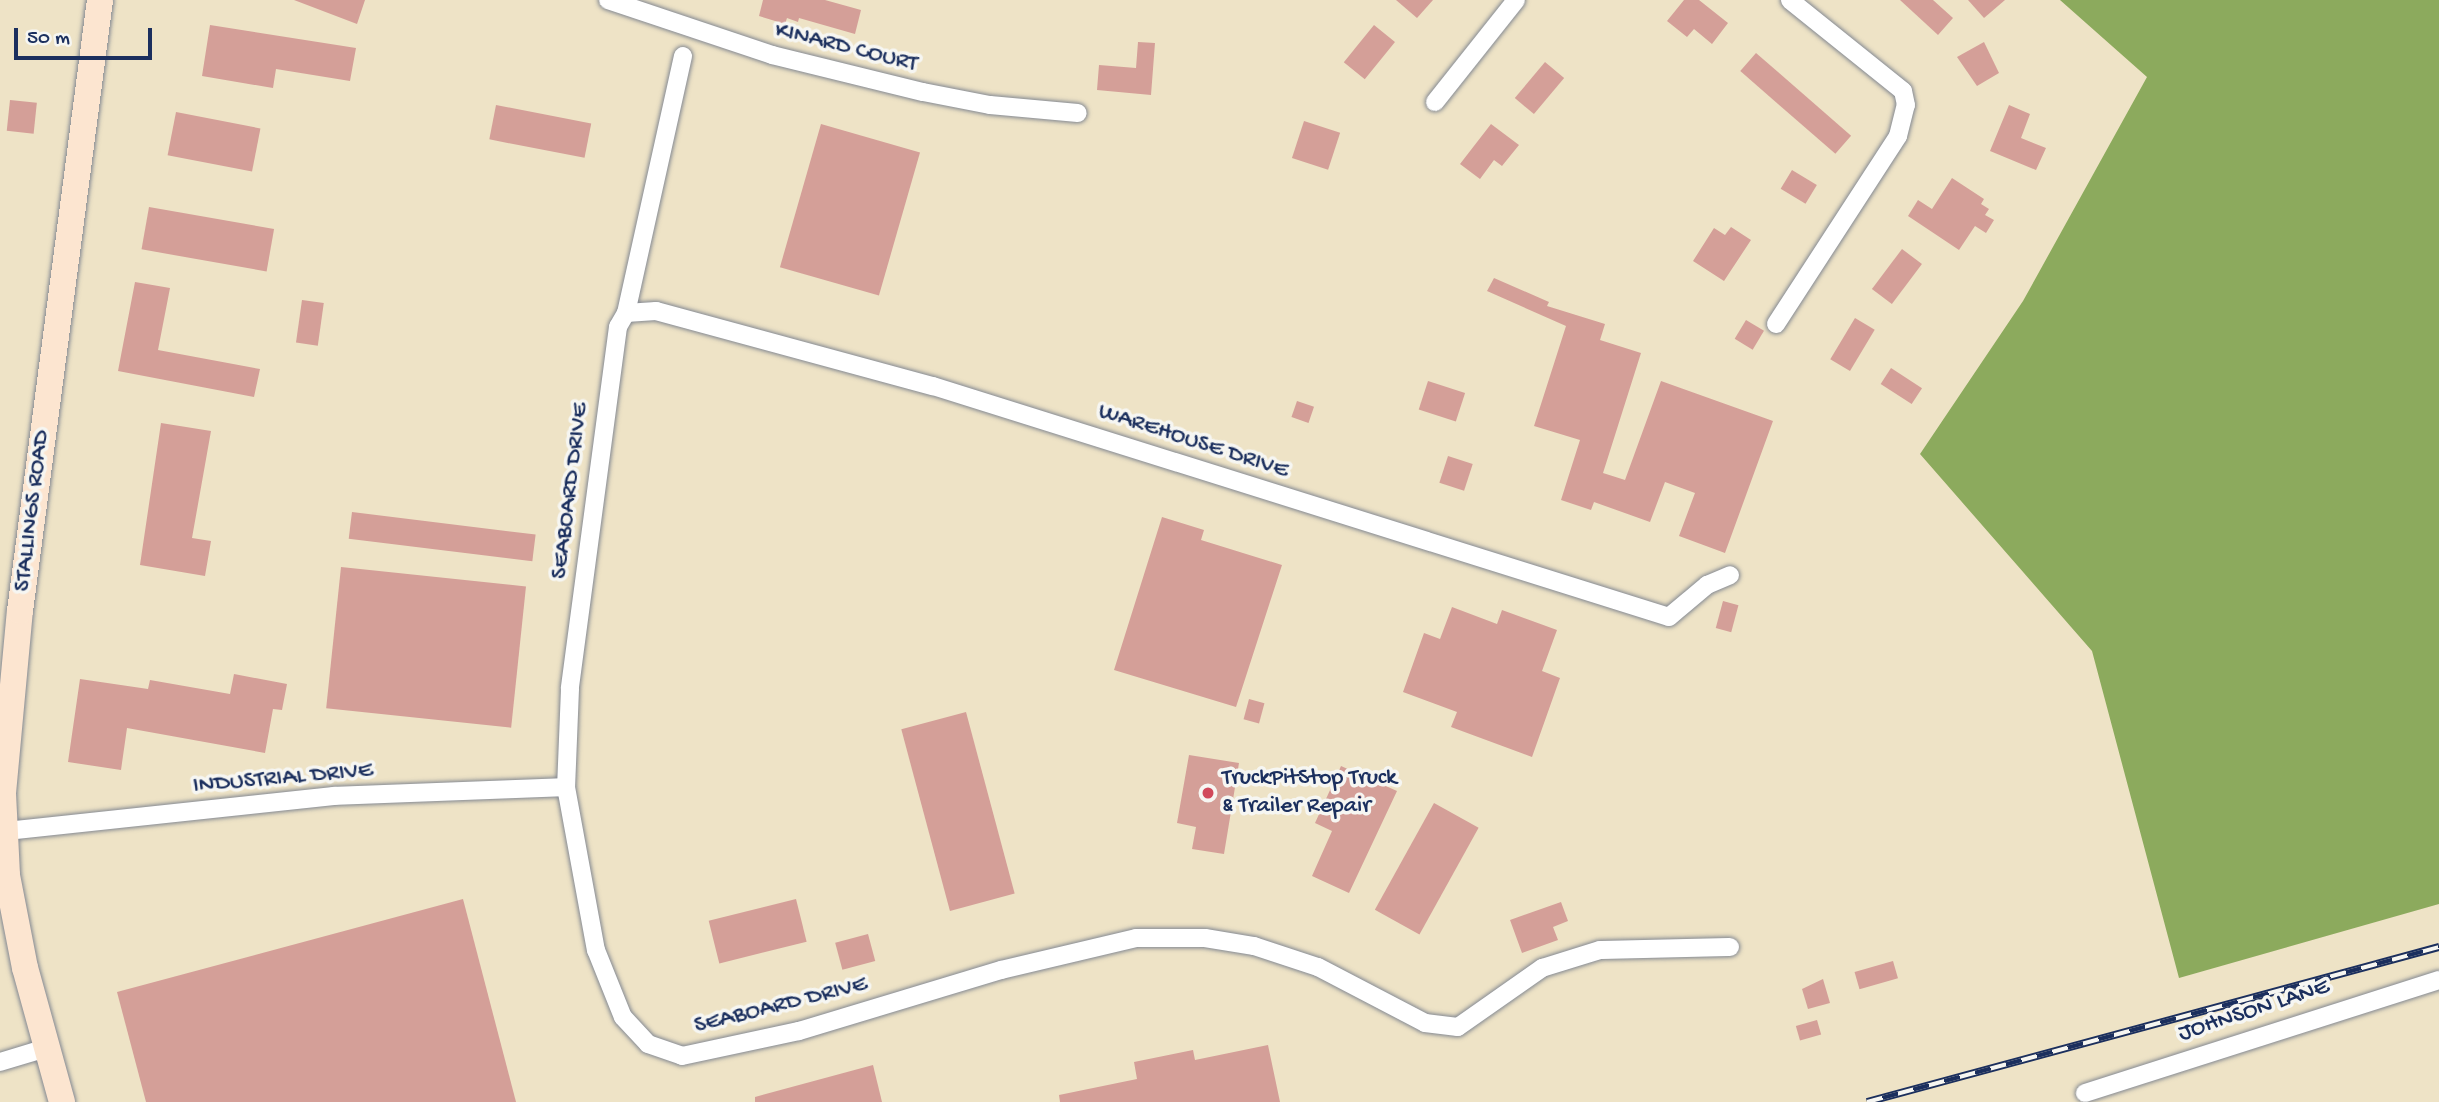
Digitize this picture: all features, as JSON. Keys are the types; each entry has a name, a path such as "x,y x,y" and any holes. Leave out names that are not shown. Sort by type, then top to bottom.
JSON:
{"main road":[{"name":"STALLINGS ROAD","path":"62,1102 25,968 7,875 3,793 9,647 100,0"}],"street":[{"name":"KINARD COURT","path":"608,0 760,51 923,92 990,105 1078,113"},
{"path":"1435,102 1516,0"},
{"path":"1776,324 1898,136 1906,105 1903,91 1790,0"},
{"name":"SEABOARD DRIVE","path":"682,56 626,313 618,327 573,664 566,787 596,950 623,1017 648,1044 682,1056 799,1031 1001,970 1136,938 1205,937 1254,946 1318,967 1425,1023 1458,1027 1542,968 1600,950 1730,947"},
{"name":"WAREHOUSE DRIVE","path":"626,313 656,311 933,386 1669,617 1707,585 1730,575"},
{"name":"INDUSTRIAL DRIVE","path":"6,831 334,796 566,787"},
{"name":"JOHNSON LANE","path":"2085,1093 2439,980"},
{"path":"0,1062 46,1048"}],"green space":[{"path":"2060,0 2439,0 2439,904 2179,978 2092,651 1920,454 2023,301 2147,77"}],"building":[{"path":"294,0 365,0 357,24"},
{"path":"763,0 825,0 861,10 855,34 799,18 798,22 787,18 785,24 759,16"},
{"path":"1396,0 1433,0 1417,18"},
{"path":"1684,0 1699,0 1728,23 1712,44 1694,29 1687,37 1667,21"},
{"path":"1900,0 1933,0 1953,18 1938,35"},
{"path":"1968,0 2005,0 1984,18"},
{"path":"210,25 356,48 350,81 276,69 273,88 202,76"},
{"path":"1374,25 1395,42 1365,79 1344,62"},
{"path":"1138,42 1155,43 1151,95 1097,90 1099,65 1136,68"},
{"path":"1984,42 1999,73 1977,86 1957,57"},
{"path":"1756,53 1851,136 1835,154 1740,71"},
{"path":"1545,62 1564,78 1534,114 1515,98"},
{"path":"10,100 37,103 34,134 7,131"},
{"path":"496,105 591,124 585,158 489,139"},
{"path":"2009,105 2030,114 2021,138 2046,148 2036,170 1990,151"},
{"path":"176,112 260,128 252,172 168,155"},
{"path":"1304,121 1340,133 1328,170 1292,158"},
{"path":"821,124 920,152 879,296 780,267"},
{"path":"1491,124 1519,145 1502,166 1494,160 1480,179 1460,164"},
{"path":"1792,170 1817,185 1806,204 1781,189"},
{"path":"1952,178 1984,199 1981,204 1989,209 1985,215 1994,220 1986,233 1975,226 1959,250 1908,216 1918,200 1932,209"},
{"path":"149,207 274,229 267,271 142,249"},
{"path":"1731,227 1751,240 1724,281 1693,261 1714,228 1725,235"},
{"path":"1902,249 1922,264 1892,304 1872,289"},
{"path":"1494,278 1549,302 1547,306 1605,324 1600,340 1641,353 1603,473 1625,480 1661,381 1773,421 1725,553 1679,536 1695,493 1665,482 1650,522 1594,502 1591,510 1561,500 1580,440 1534,426 1566,326 1487,291"},
{"path":"135,282 170,288 158,350 260,369 254,397 118,371"},
{"path":"302,300 324,303 318,346 296,343"},
{"path":"1855,318 1875,330 1850,371 1830,359"},
{"path":"1746,320 1764,331 1753,350 1735,339"},
{"path":"1891,368 1922,388 1912,404 1881,384"},
{"path":"1428,381 1465,393 1456,422 1419,410"},
{"path":"1297,401 1314,407 1308,423 1291,417"},
{"path":"161,423 211,431 192,538 211,541 205,576 140,565"},
{"path":"1448,456 1473,464 1464,491 1439,483"},
{"path":"352,512 536,535 532,561 349,539"},
{"path":"1162,517 1204,530 1201,540 1282,565 1236,707 1114,670"},
{"path":"341,567 526,586 511,728 326,708"},
{"path":"1723,601 1738,605 1731,632 1716,628"},
{"path":"1452,607 1497,624 1502,610 1557,630 1542,671 1560,678 1532,757 1451,727 1457,712 1403,692 1424,633 1440,639"},
{"path":"234,674 287,684 282,710 273,709 265,753 127,728 121,770 68,762 80,679 148,689 150,680 230,694"},
{"path":"1249,699 1264,703 1259,723 1244,719"},
{"path":"966,712 1015,894 950,911 901,729"},
{"name":"TruckPitStop Truck & Trailer Repair","path":"1189,755 1239,763 1224,854 1192,849 1196,827 1177,823"},
{"path":"1341,766 1397,791 1349,893 1312,876 1332,831 1315,823"},
{"path":"1434,803 1479,828 1419,934 1375,910"},
{"path":"463,899 516,1102 146,1102 117,992"},
{"path":"796,899 807,942 719,963 709,921"},
{"path":"1561,902 1568,921 1553,927 1558,940 1522,953 1510,920"},
{"path":"868,934 875,961 842,970 835,943"},
{"path":"1893,961 1898,978 1860,989 1855,972"},
{"path":"1823,979 1830,1003 1808,1009 1802,989"},
{"path":"1817,1020 1821,1034 1800,1040 1796,1026"},
{"path":"1268,1045 1280,1102 1060,1102 1059,1095 1137,1079 1134,1062 1193,1050 1195,1060"},
{"path":"873,1065 882,1102 755,1102 755,1097"}],"railway":[{"path":"1867,1102 2439,947"}],"place":[{"name":"TruckPitStop Truck & Trailer Repair","path":"1208,793"}]}
